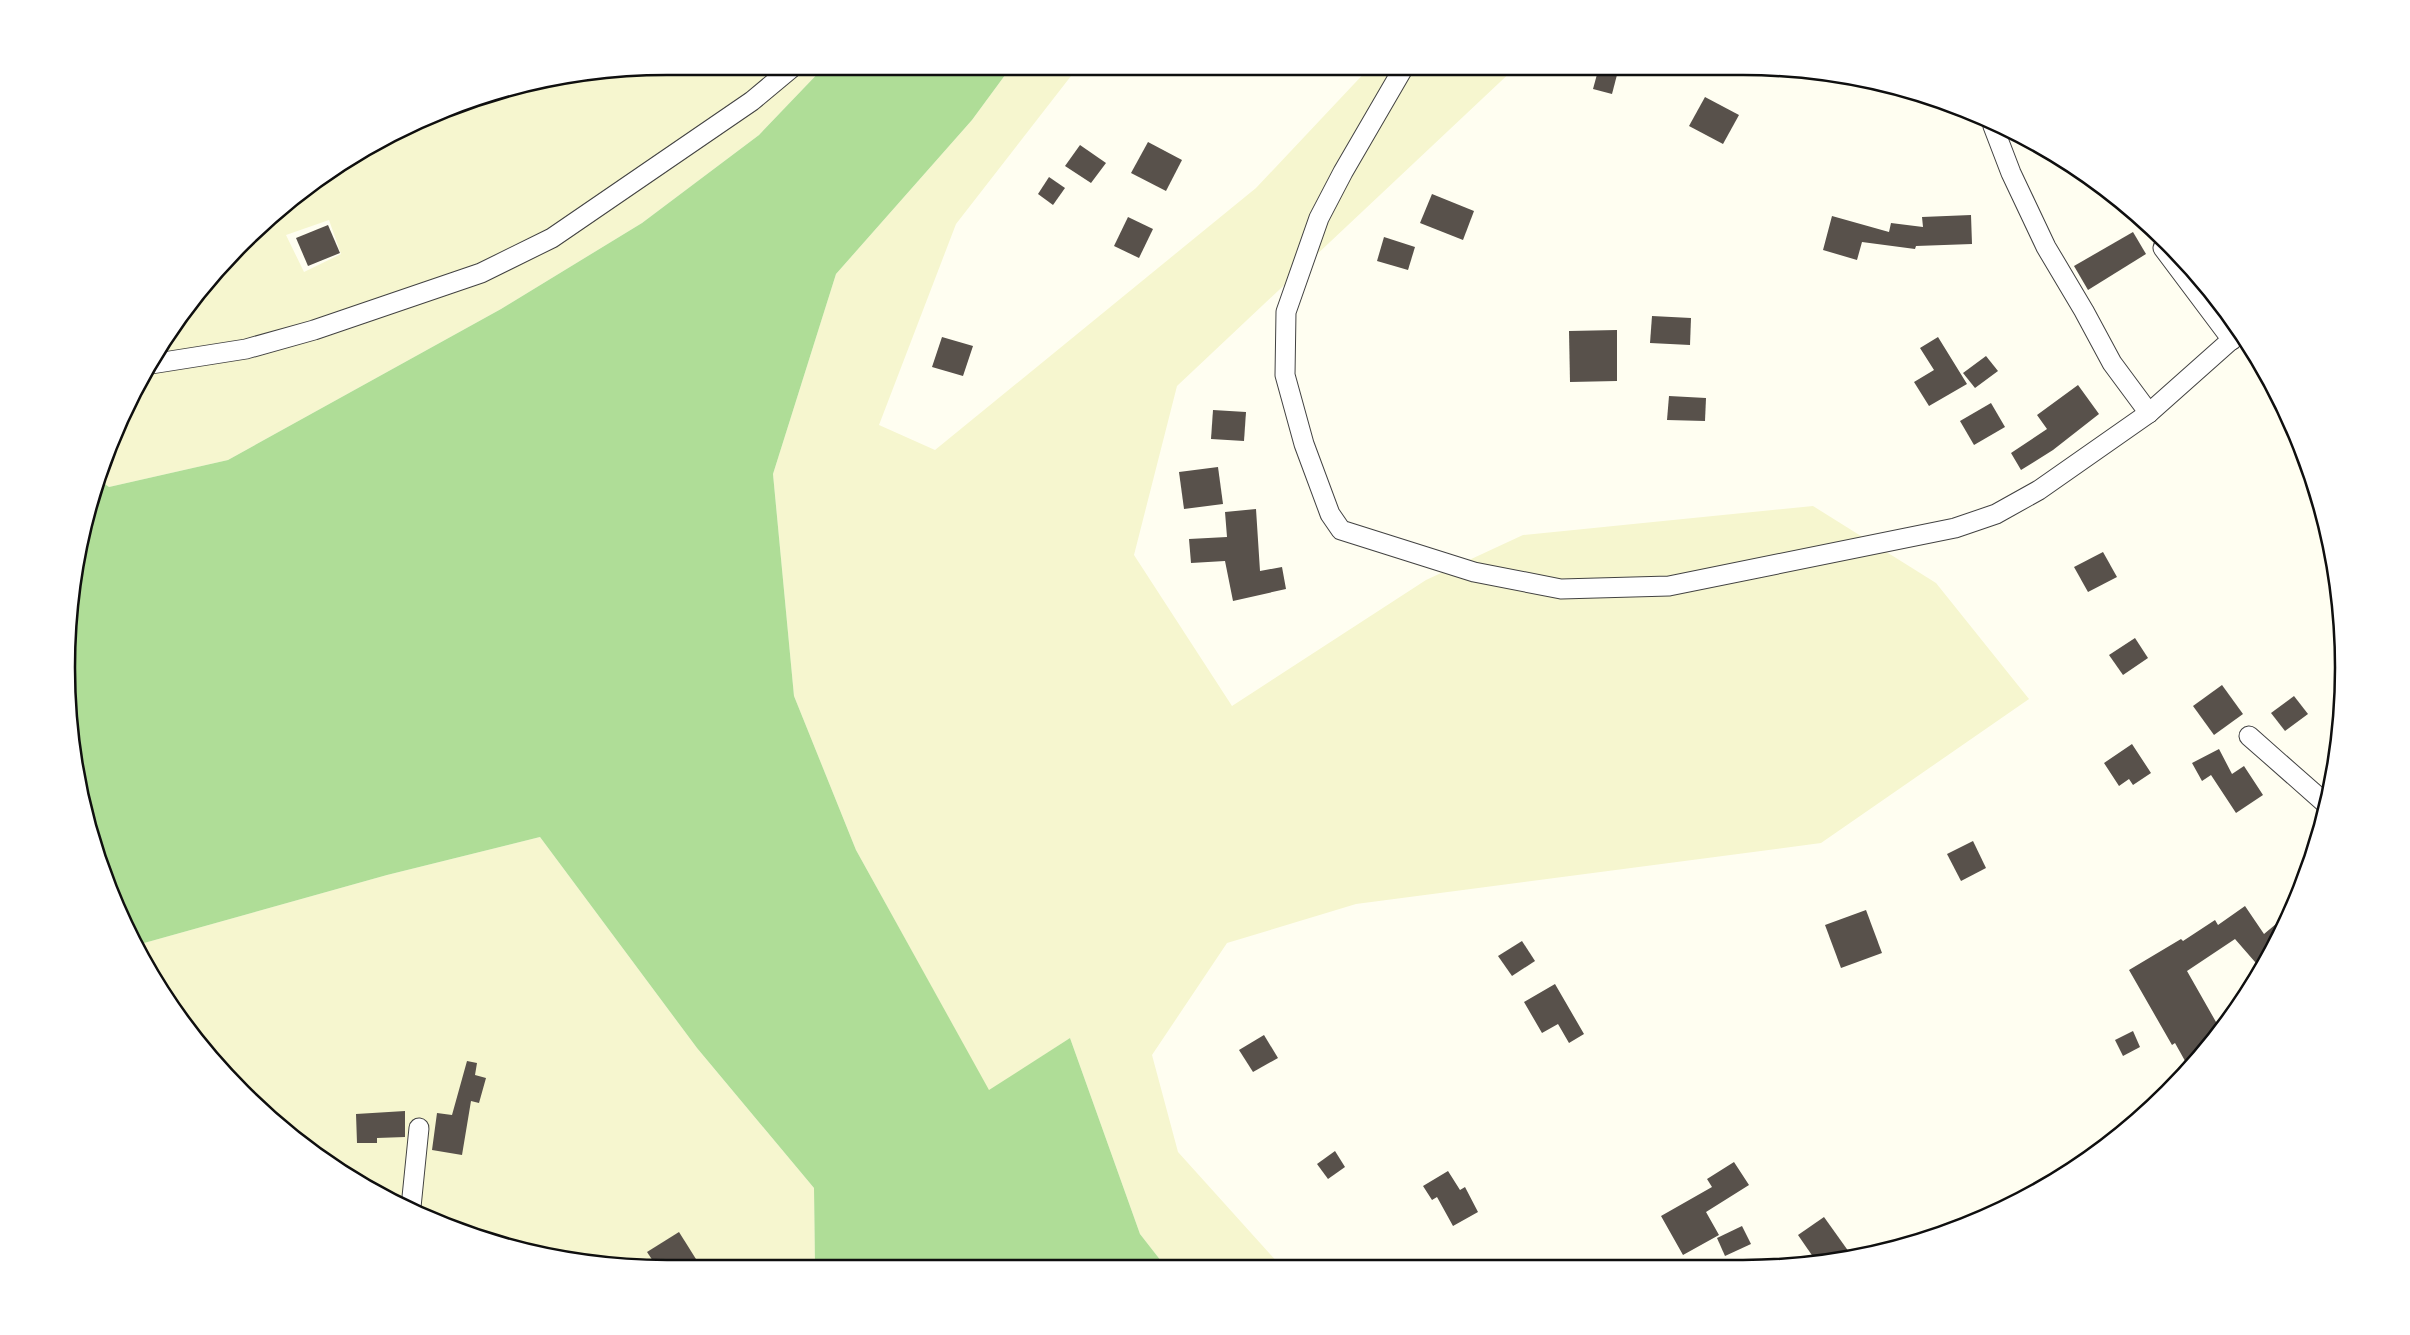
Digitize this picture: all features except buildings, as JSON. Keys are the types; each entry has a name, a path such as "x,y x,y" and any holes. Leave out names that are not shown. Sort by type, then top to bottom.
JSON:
{"street":[{"path":"159,363 246,349 306,332 481,273 552,238 752,101 783,75"},
{"path":"1399,75 1318,218 1286,312 1284,375 1304,444 1330,514 1341,530 1474,572 1561,590 1669,586 1955,528 1988,517 2039,490 2149,413 2235,337"},
{"path":"1995,132 2011,173 2046,248 2084,311 2112,363 2149,413"},
{"path":"2181,270 2219,316"},
{"path":"2249,736 2320,799"},
{"path":"412,1202 419,1128"}],"green space":[{"path":"816,75 759,135 642,223 501,309 228,460 109,487 104,483 106,477 136,405 154,371 197,307 222,277 277,222 307,197 371,154 405,136 477,106 552,86 629,76","holes":["329,220 341,254 304,272 286,235"]},
{"path":"816,75 1005,75 972,120 836,274 773,474 794,696 856,850 989,1090 1070,1038 1140,1234 1160,1260 815,1260 814,1188 697,1048 540,837 387,875 143,943 106,858 86,783 76,706 75,668 80,590 86,552 104,483 109,487 228,460 501,309 642,223 759,135"},
{"path":"1005,75 1072,75 956,224 879,425 935,450 1256,188 1362,75 1507,75 1177,386 1134,555 1232,706 1426,580 1523,535 1813,506 1936,583 2029,699 1821,843 1356,904 1227,943 1152,1055 1178,1152 1275,1260 1160,1260 1140,1234 1070,1038 989,1091 856,850 794,696 773,474 836,274 972,120"},
{"path":"540,837 697,1048 814,1188 815,1260 668,1260 590,1255 552,1249 477,1229 405,1199 371,1181 307,1138 249,1086 197,1028 175,997 143,943 387,875"}]}
